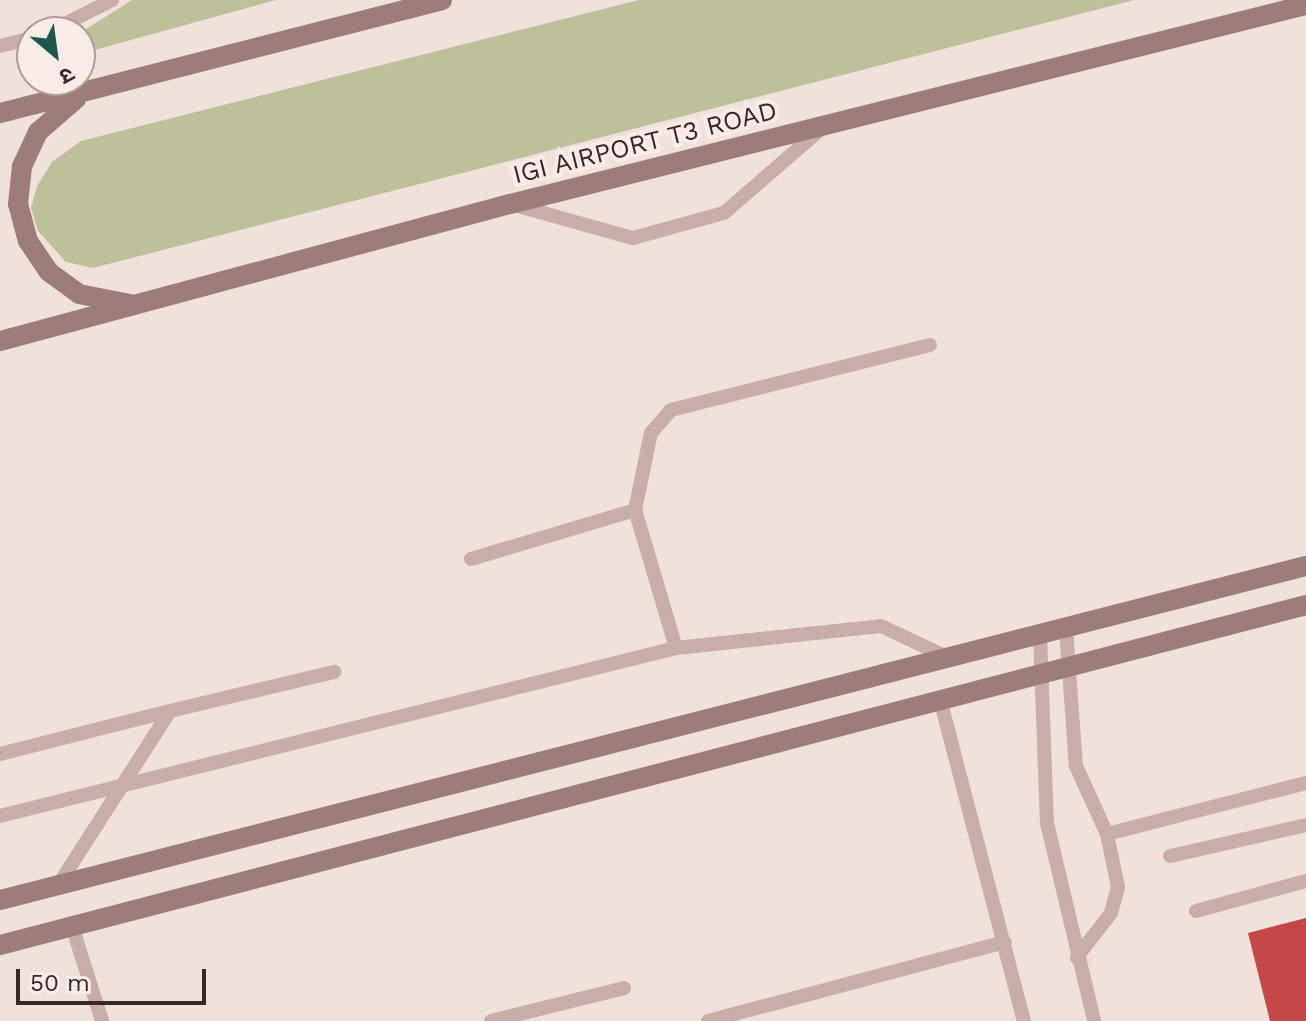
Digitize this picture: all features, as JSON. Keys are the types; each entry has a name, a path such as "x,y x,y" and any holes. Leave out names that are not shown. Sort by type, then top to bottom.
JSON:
{"main road":[{"path":"0,113 442,0"},
{"name":"IGI AIRPORT T3 ROAD","path":"0,341 153,303 510,204 1306,5"},
{"path":"99,89 64,105 38,132 22,166 19,191 28,241 49,272 79,294 116,305 153,303"},
{"path":"0,900 1306,566"},
{"path":"0,945 71,923 1306,605"}],"lane":[{"path":"80,16 112,0"},
{"path":"510,204 633,238 724,213 825,125"},
{"path":"676,648 635,510 641,456 671,410 930,345"},
{"path":"471,559 635,510"},
{"path":"0,816 125,782 676,648 881,626 949,658"},
{"path":"1066,628 1076,766 1107,834 1118,887 1111,913 1077,957"},
{"path":"1040,634 1044,673 1047,823 1094,1021"},
{"path":"0,754 334,672"},
{"path":"940,699 1024,1021"},
{"path":"57,887 170,711"},
{"path":"1107,834 1306,783"},
{"path":"1170,856 1306,825"},
{"path":"1196,911 1306,881"},
{"path":"71,923 102,1021"},
{"path":"708,1021 1005,942"},
{"path":"491,1021 538,1015 624,988"}],"green space":[{"path":"132,0 276,0 96,50 96,23"},
{"path":"639,0 1134,0 93,268 66,262 38,231 31,208 37,186 52,162 81,141"}],"building":[{"path":"1306,918 1306,1021 1270,1021 1248,933"}]}
